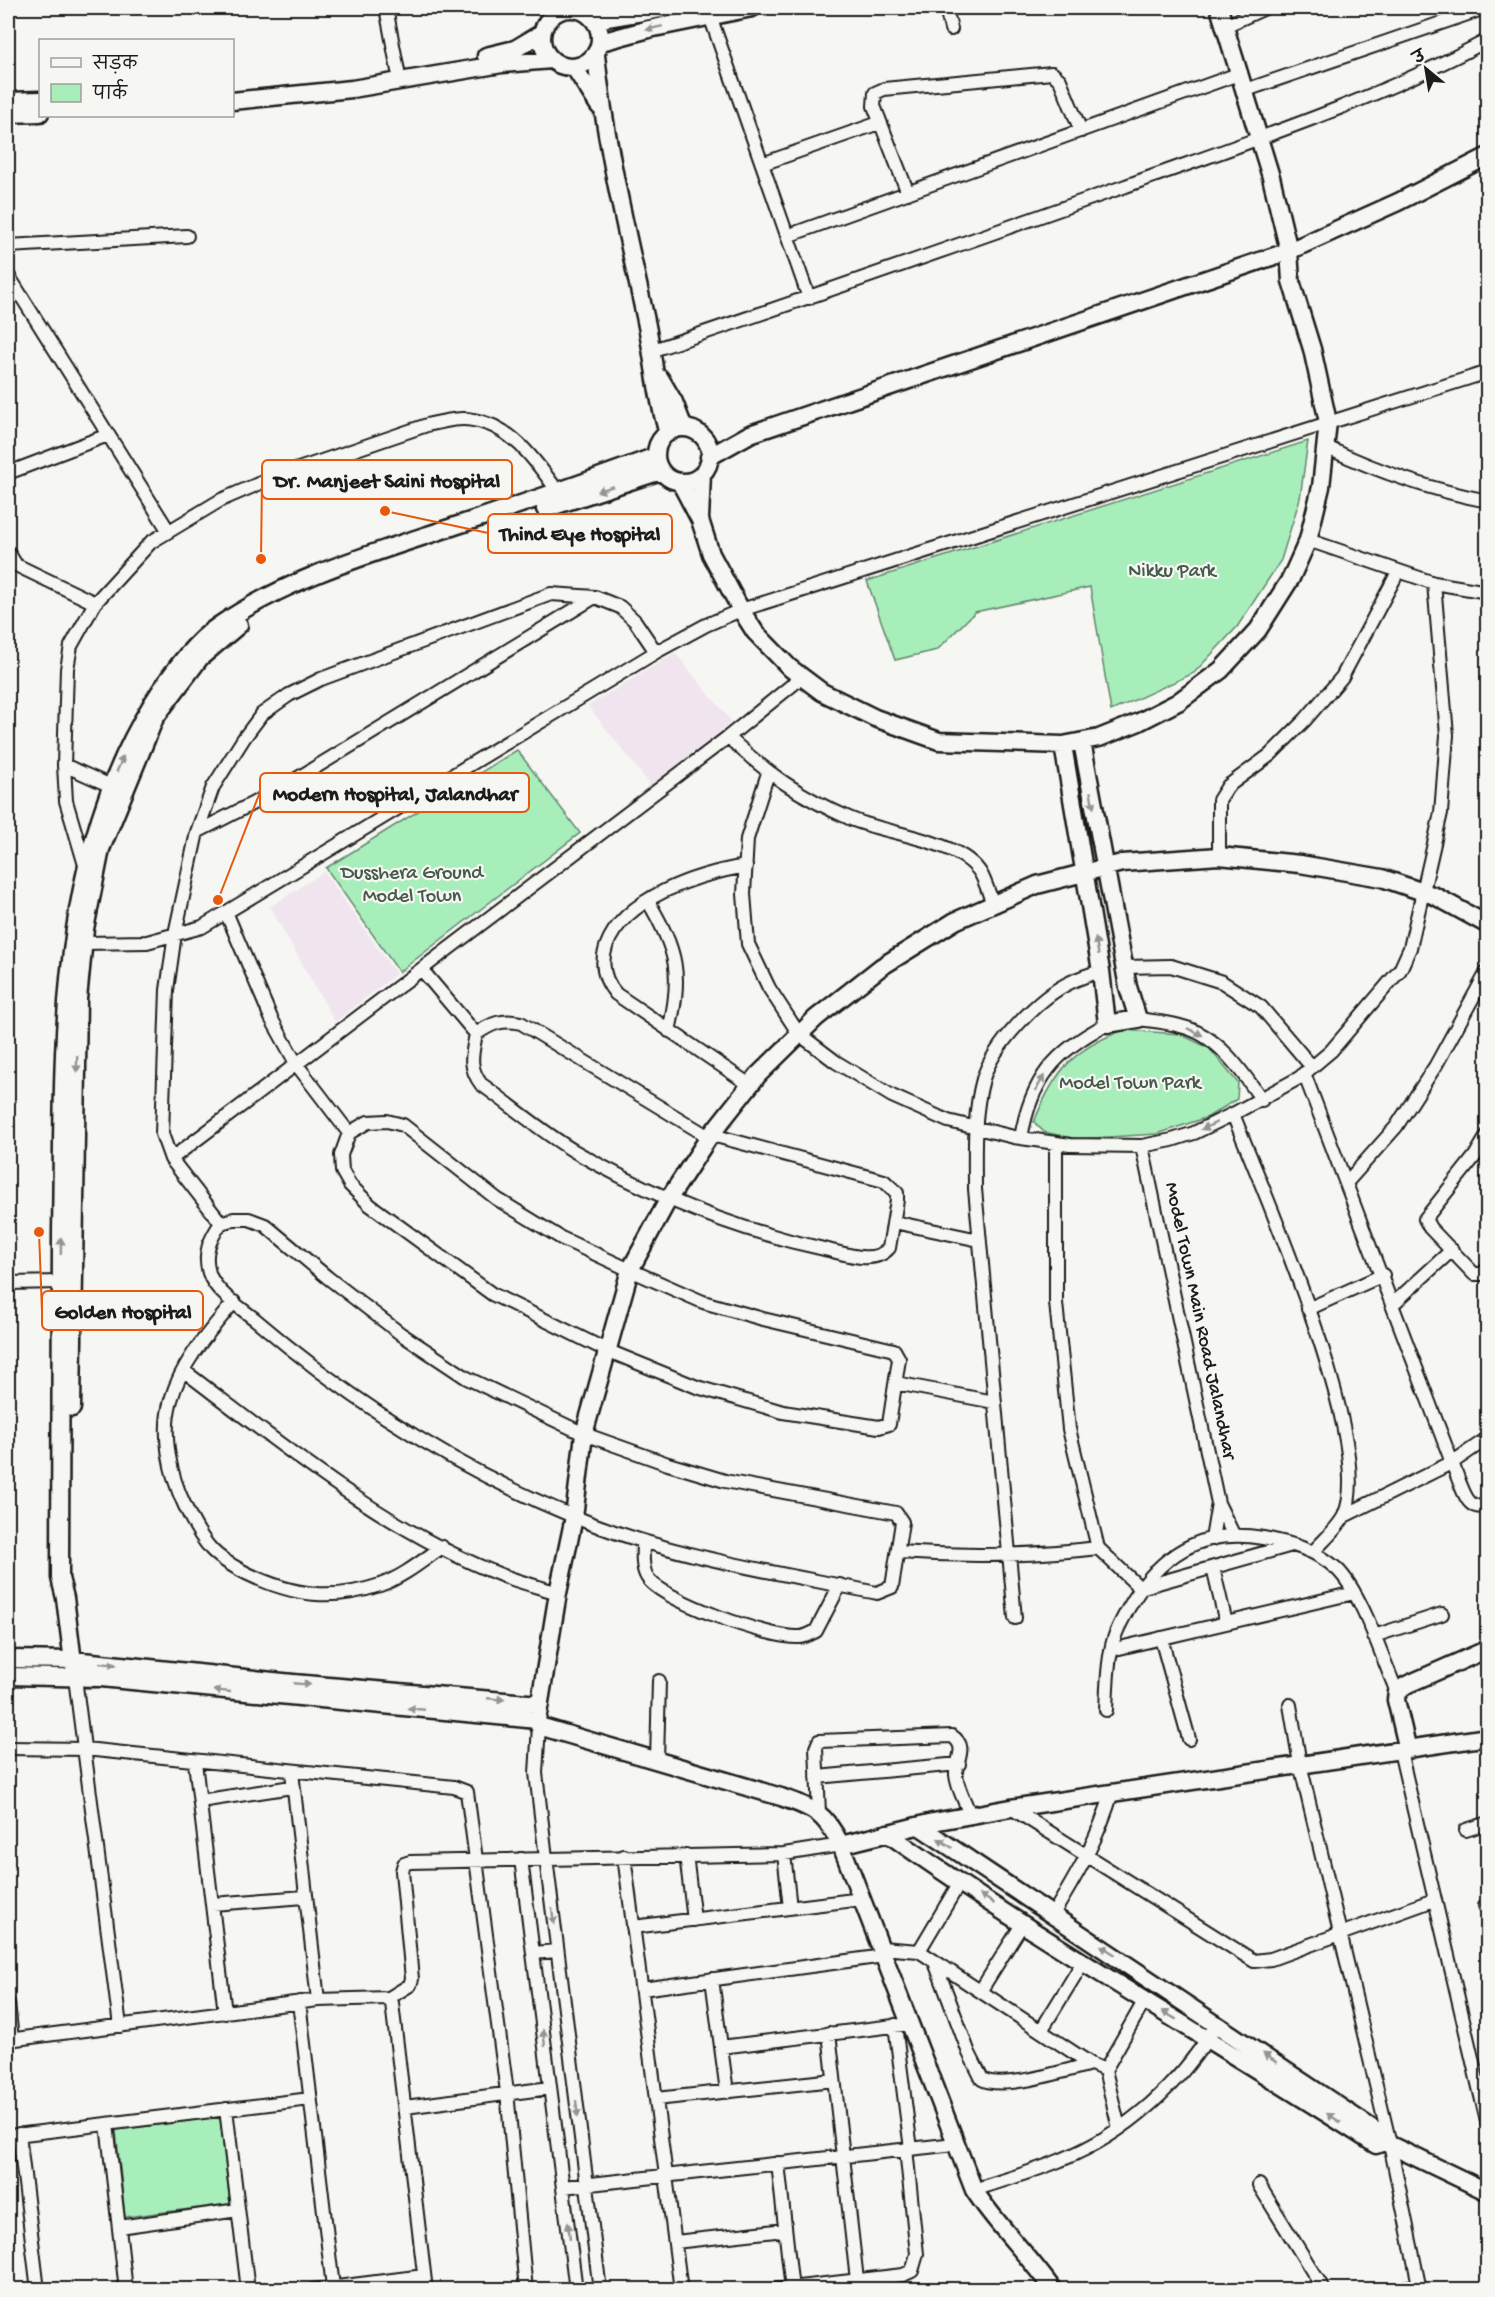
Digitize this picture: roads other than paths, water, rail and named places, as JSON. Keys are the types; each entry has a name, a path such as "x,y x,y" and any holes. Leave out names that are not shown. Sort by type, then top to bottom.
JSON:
{"street":[{"path":"386,8 398,71"},
{"path":"234,89 349,79 501,54 543,21 560,11 574,9 587,13 666,8"},
{"path":"574,68 585,64 598,49 710,16 749,8"},
{"path":"946,8 951,29"},
{"path":"710,457 704,439 699,434 676,431 657,447 658,464 680,482 700,520 711,554 741,610 755,632 802,677 822,692 875,718 939,741 1063,745 1099,738 1159,712 1178,702 1221,670 1258,630 1291,578 1308,540 1322,487 1328,422 1312,349 1291,281 1289,251 1246,90 1219,8"},
{"path":"1225,26 1265,8"},
{"path":"1246,90 1485,8"},
{"path":"587,13 600,31 598,49 601,109 657,372 674,402 676,431"},
{"path":"710,16 809,298"},
{"path":"543,21 544,50 552,60"},
{"path":"653,350 809,298 1259,138 1444,63 1488,40"},
{"path":"234,101 351,89 502,64 552,60 574,68 601,109"},
{"path":"787,236 1241,73"},
{"path":"908,193 879,123 872,99 875,93 884,89 1052,74 1060,80 1081,130"},
{"path":"8,101 39,100"},
{"path":"8,114 39,113"},
{"path":"762,164 879,123"},
{"path":"700,520 702,474 710,457 750,434 1289,251 1398,202 1488,156"},
{"path":"8,246 187,236"},
{"path":"9,280 168,530"},
{"path":"84,943 147,942 202,927 656,652 706,625 741,610 1488,372"},
{"path":"86,865 66,801 64,765 67,669 71,646 95,603 134,559 168,530 221,500 272,478 427,425 453,420 473,420 514,440 529,452 559,492"},
{"path":"704,439 750,434"},
{"path":"8,473 108,435"},
{"path":"1326,447 1379,472 1448,493 1488,501"},
{"path":"120,2026 74,1660 60,1578 61,1281 66,1002 75,922 86,865 111,786 132,737 169,677 214,628 268,596 323,572 559,492 658,464"},
{"path":"65,1598 70,1577 78,999 84,943 101,849 155,718 200,658 230,630 274,603 339,576 658,464"},
{"path":"680,482 702,474"},
{"path":"1308,540 1434,583 1488,592"},
{"path":"8,552 16,565 95,603"},
{"path":"1219,856 1219,800 1235,780 1270,755 1305,720 1342,677 1398,572"},
{"path":"768,773 747,839 744,894 748,944 770,988 800,1034 836,1062 892,1096 948,1121 974,1128 1056,1143 1142,1146 1194,1133 1262,1100 1308,1070 1331,1051 1373,1005 1400,970 1410,948 1441,813 1447,735 1434,583"},
{"path":"221,1222 171,1159 162,1134 167,990 175,934 197,832 213,788 262,714 289,695 321,679 551,594 595,597 620,607 636,621 656,652"},
{"path":"197,832 275,792 595,597"},
{"path":"171,1159 728,737 802,677"},
{"path":"728,737 768,773 798,794 852,820 928,841 967,858 981,873 993,904"},
{"path":"1082,742 1124,967 1138,1019"},
{"path":"1063,745 1101,971 1107,1024"},
{"path":"64,765 111,786"},
{"path":"600,2289 536,1773 539,1717 558,1593 574,1517 584,1434 630,1270 668,1200 710,1136 750,1085 816,1018 881,967 955,921 1037,885 1105,866 1219,856 1300,864 1382,878 1423,892 1488,926"},
{"path":"746,866 714,871 688,880 625,916 611,933 604,953 603,969 606,982 616,994 750,1085"},
{"path":"648,901 665,930 676,967 678,992 669,1031"},
{"path":"226,912 271,1018 297,1065 349,1132"},
{"path":"1124,967 1171,966 1222,982 1261,1007 1308,1070 1347,1182 1453,1462 1471,1505 1481,1507 1488,1505"},
{"path":"422,970 476,1034"},
{"path":"1347,1182 1396,1127 1436,1065 1488,970"},
{"path":"1015,1618 1011,1555 979,1240 974,1128 983,1078 997,1050 1051,994 1071,982 1101,971"},
{"path":"1021,1138 1026,1113 1037,1087 1053,1060 1082,1037 1107,1024 1138,1019 1182,1026 1202,1035 1222,1049 1262,1100"},
{"path":"504,1020 521,1023 710,1136 884,1181 897,1193 889,1248 884,1254 875,1257 854,1256 781,1240 668,1200 573,1150 481,1084 474,1074 470,1060 476,1034 489,1025 504,1020"},
{"path":"1233,1114 1308,1309 1342,1419 1350,1476 1344,1515"},
{"path":"387,1121 403,1125 497,1199 561,1238 630,1270 713,1305 763,1319 890,1348 899,1359 892,1419 889,1424 879,1426 783,1412 697,1387 606,1350 492,1293 370,1205 350,1185 342,1171 341,1155 349,1132 368,1122 387,1121"},
{"path":"1488,1134 1425,1219 1430,1228 1474,1274 1482,1274 1488,1268"},
{"path":"1056,1143 1056,1303 1069,1429 1098,1548 1140,1588"},
{"name":"Model Town Main Road Jalandhar","path":"1142,1146 1218,1503"},
{"path":"249,1219 265,1225 327,1277 401,1334 468,1378 584,1434 668,1464 725,1481 891,1510 901,1517 902,1522 892,1587 877,1593 694,1555 643,1541 574,1517 457,1461 357,1398 293,1352 234,1302 209,1275 205,1254 210,1239 221,1222 249,1219"},
{"path":"894,1222 979,1240"},
{"path":"1394,1304 1452,1250"},
{"path":"1308,1309 1383,1275"},
{"path":"8,1283 61,1281"},
{"path":"234,1302 194,1350 170,1402 168,1448 176,1489 212,1550 236,1568 278,1588 318,1595 352,1592 382,1584 406,1573 442,1547"},
{"path":"184,1371 303,1461 374,1508 442,1547 502,1575 558,1593"},
{"path":"896,1383 994,1402"},
{"path":"1314,1551 1344,1515 1453,1462 1488,1438"},
{"path":"1218,1503 1234,1536"},
{"path":"1212,1539 1218,1503"},
{"path":"1107,1710 1111,1650 1119,1625 1140,1588 1157,1567 1187,1547 1212,1539 1254,1536 1314,1551 1339,1571 1354,1593 1397,1692 1396,1700 1404,1751 1434,1900 1483,2088 1488,2126"},
{"path":"643,1541 643,1568 647,1578 653,1584 693,1607 724,1619 797,1637 816,1631 840,1585"},
{"path":"1140,1588 1292,1545"},
{"path":"899,1552 959,1557 1098,1548"},
{"path":"1213,1568 1226,1623"},
{"path":"1111,1650 1354,1593"},
{"path":"1374,1636 1442,1614"},
{"path":"1161,1638 1189,1739"},
{"path":"1397,1692 1406,1685 1488,1649"},
{"path":"8,1659 74,1660 293,1683 539,1717 657,1761 781,1797 819,1813 829,1822 841,1845 882,1952 902,2024 974,2190 988,2211 1031,2258 1053,2289"},
{"path":"8,1676 75,1678 539,1717"},
{"path":"657,1761 659,1681"},
{"path":"1290,1705 1300,1764 1341,1934 1420,2287 1396,2289"},
{"path":"819,1813 817,1743 823,1739 952,1736 959,1744 959,1764 956,1775 970,1815"},
{"path":"8,2003 10,2039 299,2002 380,1996 389,1998 410,1985 412,1979 402,1868 410,1862 784,1854 841,1845 919,1826 1011,1808 1488,1737"},
{"path":"8,1748 85,1749 462,1789 467,1792 470,1800 507,2092 526,2289"},
{"path":"195,1762 225,2013"},
{"path":"817,1777 959,1764"},
{"path":"292,1772 318,2000"},
{"path":"200,1801 292,1787"},
{"path":"1053,1914 1087,1857 1112,1792"},
{"path":"1011,1808 1254,1961 1271,1959 1434,1900"},
{"path":"1466,1830 1488,1823"},
{"path":"919,1826 1218,2023 1379,2133 1387,2143 1488,2192"},
{"path":"888,1833 1083,1962 1376,2145 1387,2143"},
{"path":"784,1854 790,1908"},
{"path":"687,1855 694,1920"},
{"path":"624,1856 681,2289"},
{"path":"521,1859 576,2289"},
{"path":"919,1951 960,1882"},
{"path":"212,1904 306,1897"},
{"path":"633,1927 862,1899"},
{"path":"981,1990 1023,1923"},
{"path":"533,1953 557,1951"},
{"path":"642,1989 882,1952 919,1951 936,1965 981,1990 1091,2064 1105,2070"},
{"path":"1042,2029 1083,1962"},
{"path":"936,1965 969,2053 982,2079 995,2083 1091,2064"},
{"path":"712,1980 727,2092"},
{"path":"389,1998 392,2003 426,2289"},
{"path":"1119,2127 1105,2070 1145,2000"},
{"path":"299,2002 333,2287"},
{"path":"974,2190 1061,2161 1152,2105 1218,2023"},
{"path":"721,2047 902,2024"},
{"path":"773,2289 903,2275 912,2271 916,2265 902,2024"},
{"path":"829,2033 857,2280"},
{"path":"656,2099 834,2080"},
{"path":"405,2106 550,2088"},
{"path":"38,2289 13,2135 310,2099"},
{"path":"226,2109 248,2289"},
{"path":"107,2124 126,2289"},
{"path":"563,2187 955,2144"},
{"path":"778,2163 792,2288"},
{"path":"1259,2185 1324,2289"},
{"path":"119,2227 238,2210"},
{"path":"675,2242 785,2230"},
{"path":"313,2289 424,2276"}],"place":[{"name":"Thind Eye Hospital","path":"385,511"},
{"name":"Dr. Manjeet Saini Hospital","path":"261,559"},
{"name":"Modern Hospital, Jalandhar","path":"218,900"},
{"name":"Golden Hospital","path":"39,1232"}],"park label":[{"name":"Nikku Park","path":"1172,572"},
{"name":"Dusshera Ground Model Town","path":"412,886"},
{"name":"Model Town Park","path":"1130,1084"}]}
